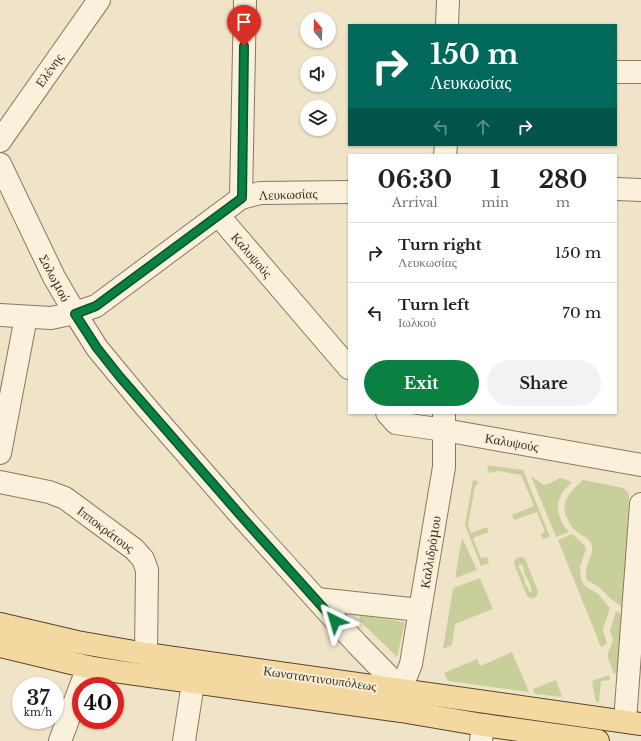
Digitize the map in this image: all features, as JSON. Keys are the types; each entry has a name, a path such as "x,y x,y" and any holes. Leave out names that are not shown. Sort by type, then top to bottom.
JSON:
{"main road":[{"name":"Κωνσταντινουπόλεως","path":"0,624 77,642 146,654 633,722"},
{"name":"Κωνσταντινουπόλεως","path":"0,646 88,666 193,683 401,711 482,733 598,741"}],"street":[{"name":"Ελένης","path":"0,141 99,0"},
{"path":"242,198 245,0"},
{"path":"447,24 448,0"},
{"path":"617,72 641,72"},
{"name":"Σολωμού","path":"0,164 54,277 75,314 97,348 135,395 242,517 357,644 400,689"},
{"path":"617,189 641,190"},
{"name":"Λευκωσίας","path":"0,315 51,318 75,314 96,306 242,198 260,194 348,192"},
{"name":"Καλυψούς","path":"218,215 348,367"},
{"path":"0,453 26,317"},
{"name":"Καλυψούς","path":"388,414 396,423 444,422 641,465"},
{"name":"Καλλιδρόμου","path":"400,689 411,664 444,466 444,422"},
{"name":"Ιπποκράτους","path":"0,482 49,492 65,498 134,549 144,559 147,570 146,654"},
{"path":"633,722 641,504"},
{"path":"316,599 420,610"},
{"path":"60,741 88,666"},
{"path":"184,741 193,683"},
{"path":"400,689 401,711"}],"green space":[{"path":"487,465 523,470 550,537 543,539 541,534 545,532 537,512 514,520 512,515 534,506 521,475 499,471 489,473"},
{"path":"531,476 544,485 560,478 570,481 571,483 561,495 558,507 564,526 569,532 556,537"},
{"path":"473,480 479,482 475,486 468,526 471,533 487,527 489,532 473,538 481,558 487,557 489,563 481,566 465,525"},
{"path":"583,480 623,488 629,495 623,608 600,588 587,580 586,571 592,546 590,541 574,529 565,514 564,508 567,498 574,488"},
{"path":"572,534 585,546 586,549 580,567 581,580 584,585 598,594 610,608 603,629 607,644 601,647 558,540"},
{"path":"462,538 477,570 455,578"},
{"path":"518,557 525,559 538,591 534,598 527,596 514,564","holes":["520,562 521,565 523,565 532,593 526,586 523,575 518,566 520,566"]},
{"path":"480,578 493,609 455,624 452,645 443,649 453,588"},
{"path":"616,611 622,615 618,672 614,674 607,656 613,640 610,631"},
{"path":"361,615 405,622 397,657 359,620"},
{"path":"512,652 529,692 448,681 444,673 477,659 480,666"},
{"path":"609,675 610,680 601,681 599,702 596,702 592,681"},
{"path":"556,680 562,697 535,694 533,689"}],"route":[{"path":"244,46 242,198 96,306 75,314 97,348 120,377 335,621"}]}
